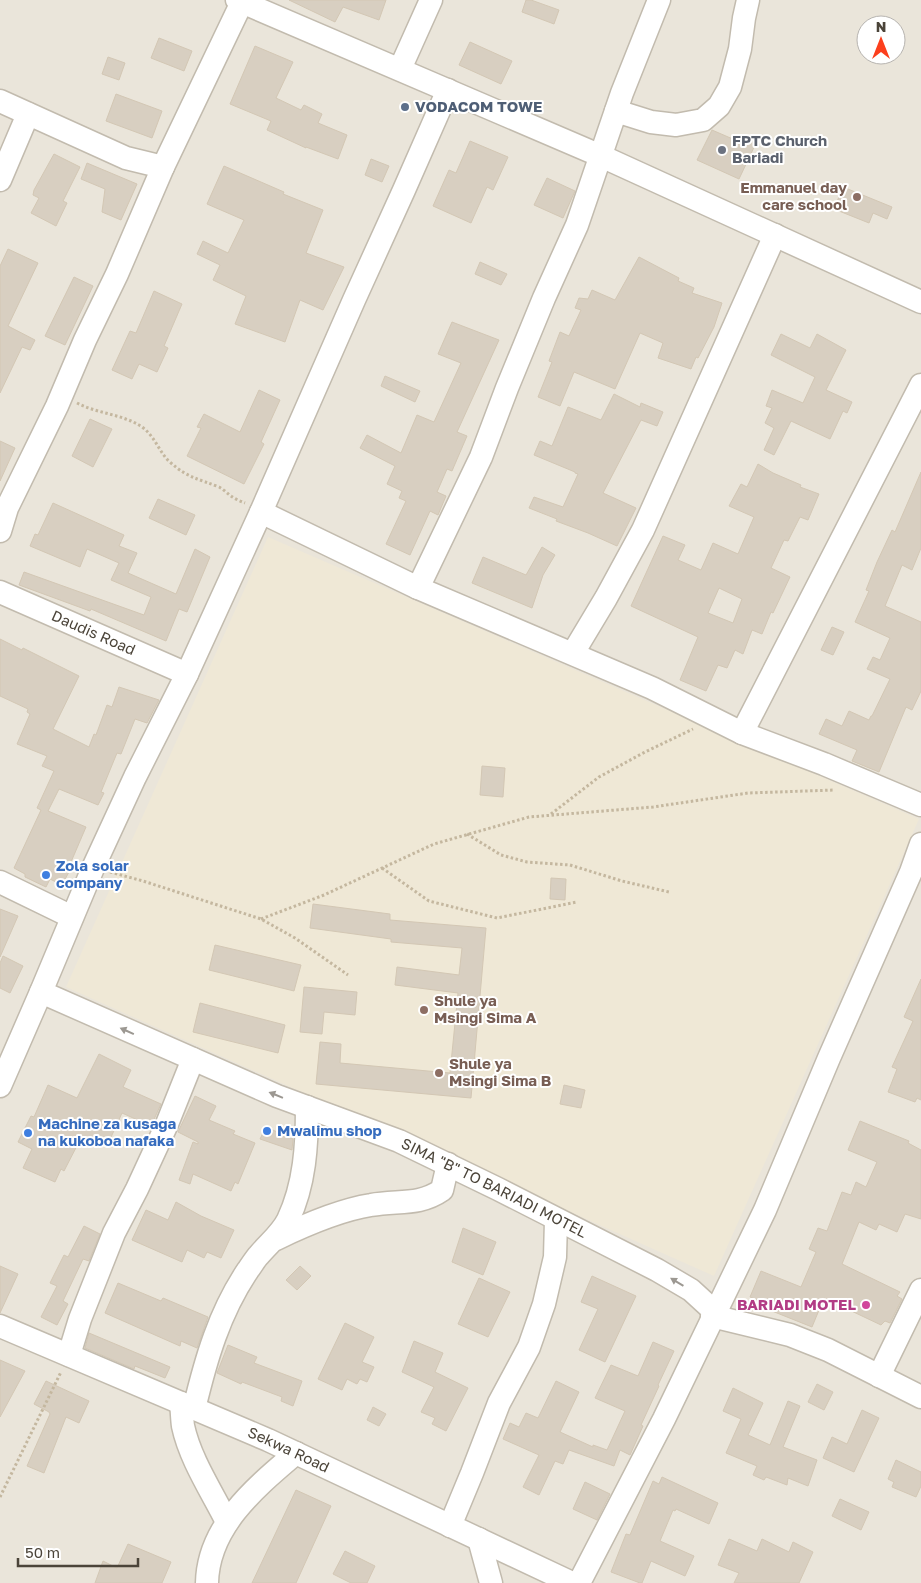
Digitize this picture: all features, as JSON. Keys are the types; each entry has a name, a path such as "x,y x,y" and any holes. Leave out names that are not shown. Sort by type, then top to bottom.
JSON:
{"street":[{"path":"400,69 431,0"},
{"path":"418,588 481,457 540,307 577,225 616,112 659,0"},
{"path":"616,112 650,122 676,125 703,120 719,106 730,87 740,49 748,0"},
{"path":"0,531 7,508 62,396 85,340 117,274 163,167 240,1 601,156 921,302"},
{"path":"0,1086 42,992 93,868 187,674 261,512 448,90"},
{"path":"0,101 126,158 163,167"},
{"path":"0,180 28,114"},
{"path":"573,653 643,530 775,235"},
{"path":"742,733 921,385"},
{"path":"261,512 418,588 652,688 742,733 918,798"},
{"name":"Daudis Road","path":"0,592 187,674"},
{"path":"579,1583 664,1419 765,1210 829,1058 911,872 921,844"},
{"path":"0,882 72,917"},
{"name":"SIMA \"B\" TO BARIADI MOTEL","path":"42,992 278,1096 399,1141 448,1164 657,1270 691,1290 714,1314"},
{"path":"68,1355 114,1233 167,1124 193,1059"},
{"path":"275,1240 288,1221 302,1176 307,1145 308,1107"},
{"path":"227,1522 199,1468 183,1426 188,1406 210,1345 232,1298 259,1254 275,1240 302,1226 370,1205 431,1198 442,1190 448,1164"},
{"path":"450,1526 498,1403 529,1347 544,1304 555,1258 556,1220"},
{"path":"879,1376 921,1290"},
{"path":"714,1314 790,1335 828,1350 921,1397"},
{"name":"Sekwa Road","path":"0,1326 296,1453 572,1583"},
{"path":"207,1583 213,1550 227,1522 241,1502 296,1453"},
{"path":"479,1540 491,1583"}],"path":[{"path":"62,396 88,408 120,417 143,428 153,437 163,456 183,473 198,481 221,488 230,496 261,512"},
{"path":"551,814 599,777 713,718"},
{"path":"261,919 324,895 434,844 529,817 551,814 613,812 748,792 837,790"},
{"path":"468,834 501,855 518,860 570,865 622,881 669,892"},
{"path":"93,868 143,881 261,919 295,938 348,975"},
{"path":"382,868 429,901 497,918 577,902"},
{"path":"0,1497 68,1355"}],"shaded area":[{"path":"0,0 921,0 921,1583 0,1583"},
{"path":"268,537 919,819 714,1276 66,987"}],"building":[{"path":"289,0 386,0 379,20 343,7 335,22"},
{"path":"526,0 559,10 554,24 522,12"},
{"path":"159,38 192,51 184,71 151,58"},
{"path":"470,42 512,61 501,84 459,65"},
{"path":"255,46 293,62 276,98 301,110 304,105 322,114 318,123 347,135 338,159 306,148 267,130 271,121 230,104"},
{"path":"108,57 125,63 119,80 102,74"},
{"path":"116,94 162,111 152,138 106,121"},
{"path":"712,130 742,143 746,136 757,141 739,179 697,160"},
{"path":"470,141 508,157 493,190 487,187 471,223 433,206 449,170 456,173"},
{"path":"54,154 80,167 63,201 67,203 56,226 31,213 39,198 33,195 34,190"},
{"path":"371,159 389,166 382,182 365,175"},
{"path":"87,163 137,184 121,220 102,212 105,189 81,179"},
{"path":"224,166 284,192 283,194 323,210 306,253 344,267 323,310 300,300 285,342 235,324 246,296 213,280 220,265 197,254 203,241 228,253 244,220 207,204"},
{"path":"547,178 575,191 563,218 534,205"},
{"name":"Emmanuel day care school","path":"843,187 892,207 887,219 873,213 869,223 834,209"},
{"path":"8,249 38,263 8,326 35,340 30,350 22,347 0,393 0,266"},
{"path":"639,257 679,278 678,281 694,288 692,293 722,303 714,327 691,369 658,358 663,343 640,333 615,389 574,372 560,406 538,397 552,362 549,361 560,332 569,336 581,310 575,308 579,298 588,299 592,290 615,300"},
{"path":"480,262 507,274 501,285 475,274"},
{"path":"74,277 93,286 65,345 45,336"},
{"path":"154,291 182,304 164,346 168,348 157,372 139,364 132,379 112,370 130,331 136,333"},
{"path":"452,322 499,340 457,432 467,436 452,471 447,469 437,492 446,496 438,515 430,511 410,555 386,544 406,501 399,498 402,491 387,484 395,466 360,448 367,435 401,453 417,415 434,422 461,363 438,354"},
{"path":"781,334 810,348 817,334 846,350 826,390 852,402 847,413 843,411 830,439 791,421 774,455 764,450 774,428 765,423 772,408 766,406 772,390 803,403 815,377 771,355"},
{"path":"385,376 420,391 415,402 381,386"},
{"path":"259,390 280,400 261,442 264,444 244,484 187,456 201,428 197,427 204,414 240,432"},
{"path":"614,394 640,407 641,403 663,412 657,426 641,420 603,493 636,508 617,546 529,508 534,497 563,507 578,474 534,455 540,441 552,446 568,407 601,420"},
{"path":"90,419 112,429 93,467 72,456"},
{"path":"0,441 15,448 0,481"},
{"path":"758,464 773,473 801,485 800,487 819,494 808,520 800,517 788,541 784,540 771,568 790,577 773,613 771,612 762,634 752,630 743,654 735,650 727,668 718,665 706,691 680,680 698,637 631,606 663,536 685,545 678,560 701,570 713,543 738,554 754,517 729,506 741,484 747,487","holes":["719,588 742,599 733,623 708,613"]},
{"path":"921,472 921,548 912,570 902,565 885,606 921,622 921,691 912,710 906,707 879,772 852,761 857,750 819,734 826,719 842,726 849,711 869,720 890,679 867,669 873,657 880,660 890,638 855,622 869,591 866,590 877,562 892,530 895,532"},
{"path":"158,499 195,515 186,535 149,518"},
{"path":"53,503 124,535 119,546 137,553 128,573 176,594 195,549 210,557 187,612 179,609 166,641 91,609 90,611 19,585 24,572 144,615 151,597 111,580 119,563 87,549 80,567 30,546 35,534 38,535"},
{"path":"542,547 555,555 543,575 532,608 472,583 483,557 526,575"},
{"path":"832,627 844,632 833,655 821,650"},
{"path":"0,639 22,650 23,648 79,676 53,729 89,747 94,734 96,735 107,705 112,707 119,687 159,700 147,723 135,719 121,754 117,753 101,792 104,793 98,805 59,789 48,811 86,827 68,869 70,870 62,885 50,879 46,887 25,877 25,874 14,868 41,810 37,808 54,771 42,766 47,756 17,744 30,714 27,712 28,709 0,696"},
{"path":"482,766 505,768 503,797 480,795"},
{"path":"551,878 566,879 565,900 550,899"},
{"path":"313,904 390,914 390,920 486,928 471,1098 316,1084 320,1042 341,1044 340,1063 450,1073 458,993 395,985 397,967 459,975 462,948 391,942 391,939 310,928"},
{"path":"0,909 18,916 0,957"},
{"path":"215,945 301,965 294,991 209,970"},
{"path":"3,956 23,966 10,993 0,988 0,963"},
{"path":"921,979 921,1100 917,1098 915,1102 888,1092 897,1069 892,1067 913,1021 904,1017"},
{"path":"304,987 357,992 355,1015 324,1012 322,1034 300,1032"},
{"path":"200,1003 285,1025 278,1053 193,1032"},
{"path":"99,1054 131,1070 123,1087 161,1104 151,1126 122,1113 107,1146 82,1136 64,1171 61,1169 55,1182 23,1168 32,1149 18,1142 31,1116 34,1117 48,1085 77,1098"},
{"path":"564,1085 585,1090 581,1108 560,1104"},
{"path":"195,1096 216,1106 209,1120 235,1131 233,1134 255,1143 238,1184 235,1182 231,1191 193,1174 190,1184 179,1180 193,1142 198,1144 198,1142 178,1132"},
{"path":"860,1121 909,1141 908,1143 921,1150 921,1219 905,1214 897,1232 879,1224 876,1230 859,1222 842,1264 900,1292 897,1296 902,1299 890,1323 885,1321 881,1325 824,1298 812,1327 772,1311 774,1307 750,1297 761,1271 801,1287 816,1252 809,1249 818,1228 827,1231 842,1192 851,1195 856,1182 866,1187 877,1162 848,1150"},
{"path":"266,1127 293,1139 292,1150 260,1139"},
{"path":"176,1202 201,1216 234,1230 221,1258 207,1252 204,1258 187,1250 182,1262 132,1240 146,1210 168,1220"},
{"path":"84,1226 100,1234 89,1261 83,1259 63,1301 68,1304 57,1325 41,1317 57,1286 50,1283 64,1255 68,1257"},
{"path":"463,1228 496,1242 483,1275 452,1262"},
{"path":"0,1266 18,1274 0,1313"},
{"path":"300,1266 311,1276 297,1290 286,1280"},
{"path":"592,1276 636,1296 605,1362 579,1350 598,1309 581,1302"},
{"path":"479,1278 510,1292 488,1337 458,1324"},
{"path":"118,1283 161,1301 163,1298 208,1317 197,1348 181,1341 180,1346 105,1313"},
{"path":"345,1323 374,1337 362,1362 374,1367 367,1382 360,1379 357,1384 347,1379 342,1390 318,1379"},
{"path":"89,1333 170,1367 165,1378 135,1366 134,1369 85,1348"},
{"path":"414,1341 443,1353 435,1372 468,1388 446,1431 432,1424 435,1418 421,1412 434,1387 402,1372"},
{"path":"653,1342 674,1351 641,1425 643,1426 630,1455 620,1450 614,1466 569,1450 563,1464 555,1461 539,1495 523,1487 539,1455 503,1439 510,1423 519,1427 526,1413 538,1418 556,1381 579,1392 560,1432 593,1447 593,1445 607,1450 625,1411 595,1398 611,1365 638,1376"},
{"path":"228,1345 257,1357 254,1363 302,1381 293,1406 281,1401 282,1397 242,1382 241,1384 217,1373"},
{"path":"0,1360 25,1371 0,1417"},
{"path":"46,1381 89,1401 79,1423 66,1417 44,1473 27,1466 50,1414 34,1404"},
{"path":"817,1384 833,1392 824,1410 808,1402"},
{"path":"733,1388 763,1403 748,1435 770,1445 788,1401 800,1406 783,1447 817,1460 808,1486 788,1478 787,1485 766,1477 764,1480 753,1475 757,1466 726,1453 741,1419 723,1411"},
{"path":"373,1407 386,1414 379,1426 367,1420"},
{"path":"862,1410 879,1418 854,1472 823,1458 832,1437 847,1444"},
{"path":"896,1460 921,1472 921,1486 916,1497 892,1487 894,1482 888,1479"},
{"path":"662,1477 718,1503 709,1524 676,1509 675,1511 673,1510 660,1541 694,1556 685,1576 651,1561 642,1583 640,1583 611,1572 626,1534 630,1535 653,1481 659,1484"},
{"path":"585,1482 610,1494 597,1520 573,1509"},
{"path":"296,1490 331,1506 296,1583 252,1583"},
{"path":"840,1499 869,1512 861,1530 832,1516"},
{"path":"729,1539 757,1551 762,1539 789,1552 793,1542 813,1552 799,1583 734,1583 739,1573 718,1565"},
{"path":"128,1544 171,1562 162,1583 95,1583 103,1561 117,1568"},
{"path":"345,1551 375,1566 367,1583 351,1583 333,1574"}],"place":[{"name":"VODACOM TOWE","path":"405,107"},
{"name":"FPTC Church Bariadi","path":"722,150"},
{"name":"Emmanuel day care school","path":"857,197"},
{"name":"Zola solar company","path":"46,875"},
{"name":"Shule ya Msingi Sima A","path":"424,1010"},
{"name":"Shule ya Msingi Sima B","path":"439,1073"},
{"name":"Mwalimu shop","path":"267,1131"},
{"name":"Machine za kusaga na kukoboa nafaka","path":"28,1133"},
{"name":"BARIADI MOTEL","path":"866,1305"}]}
